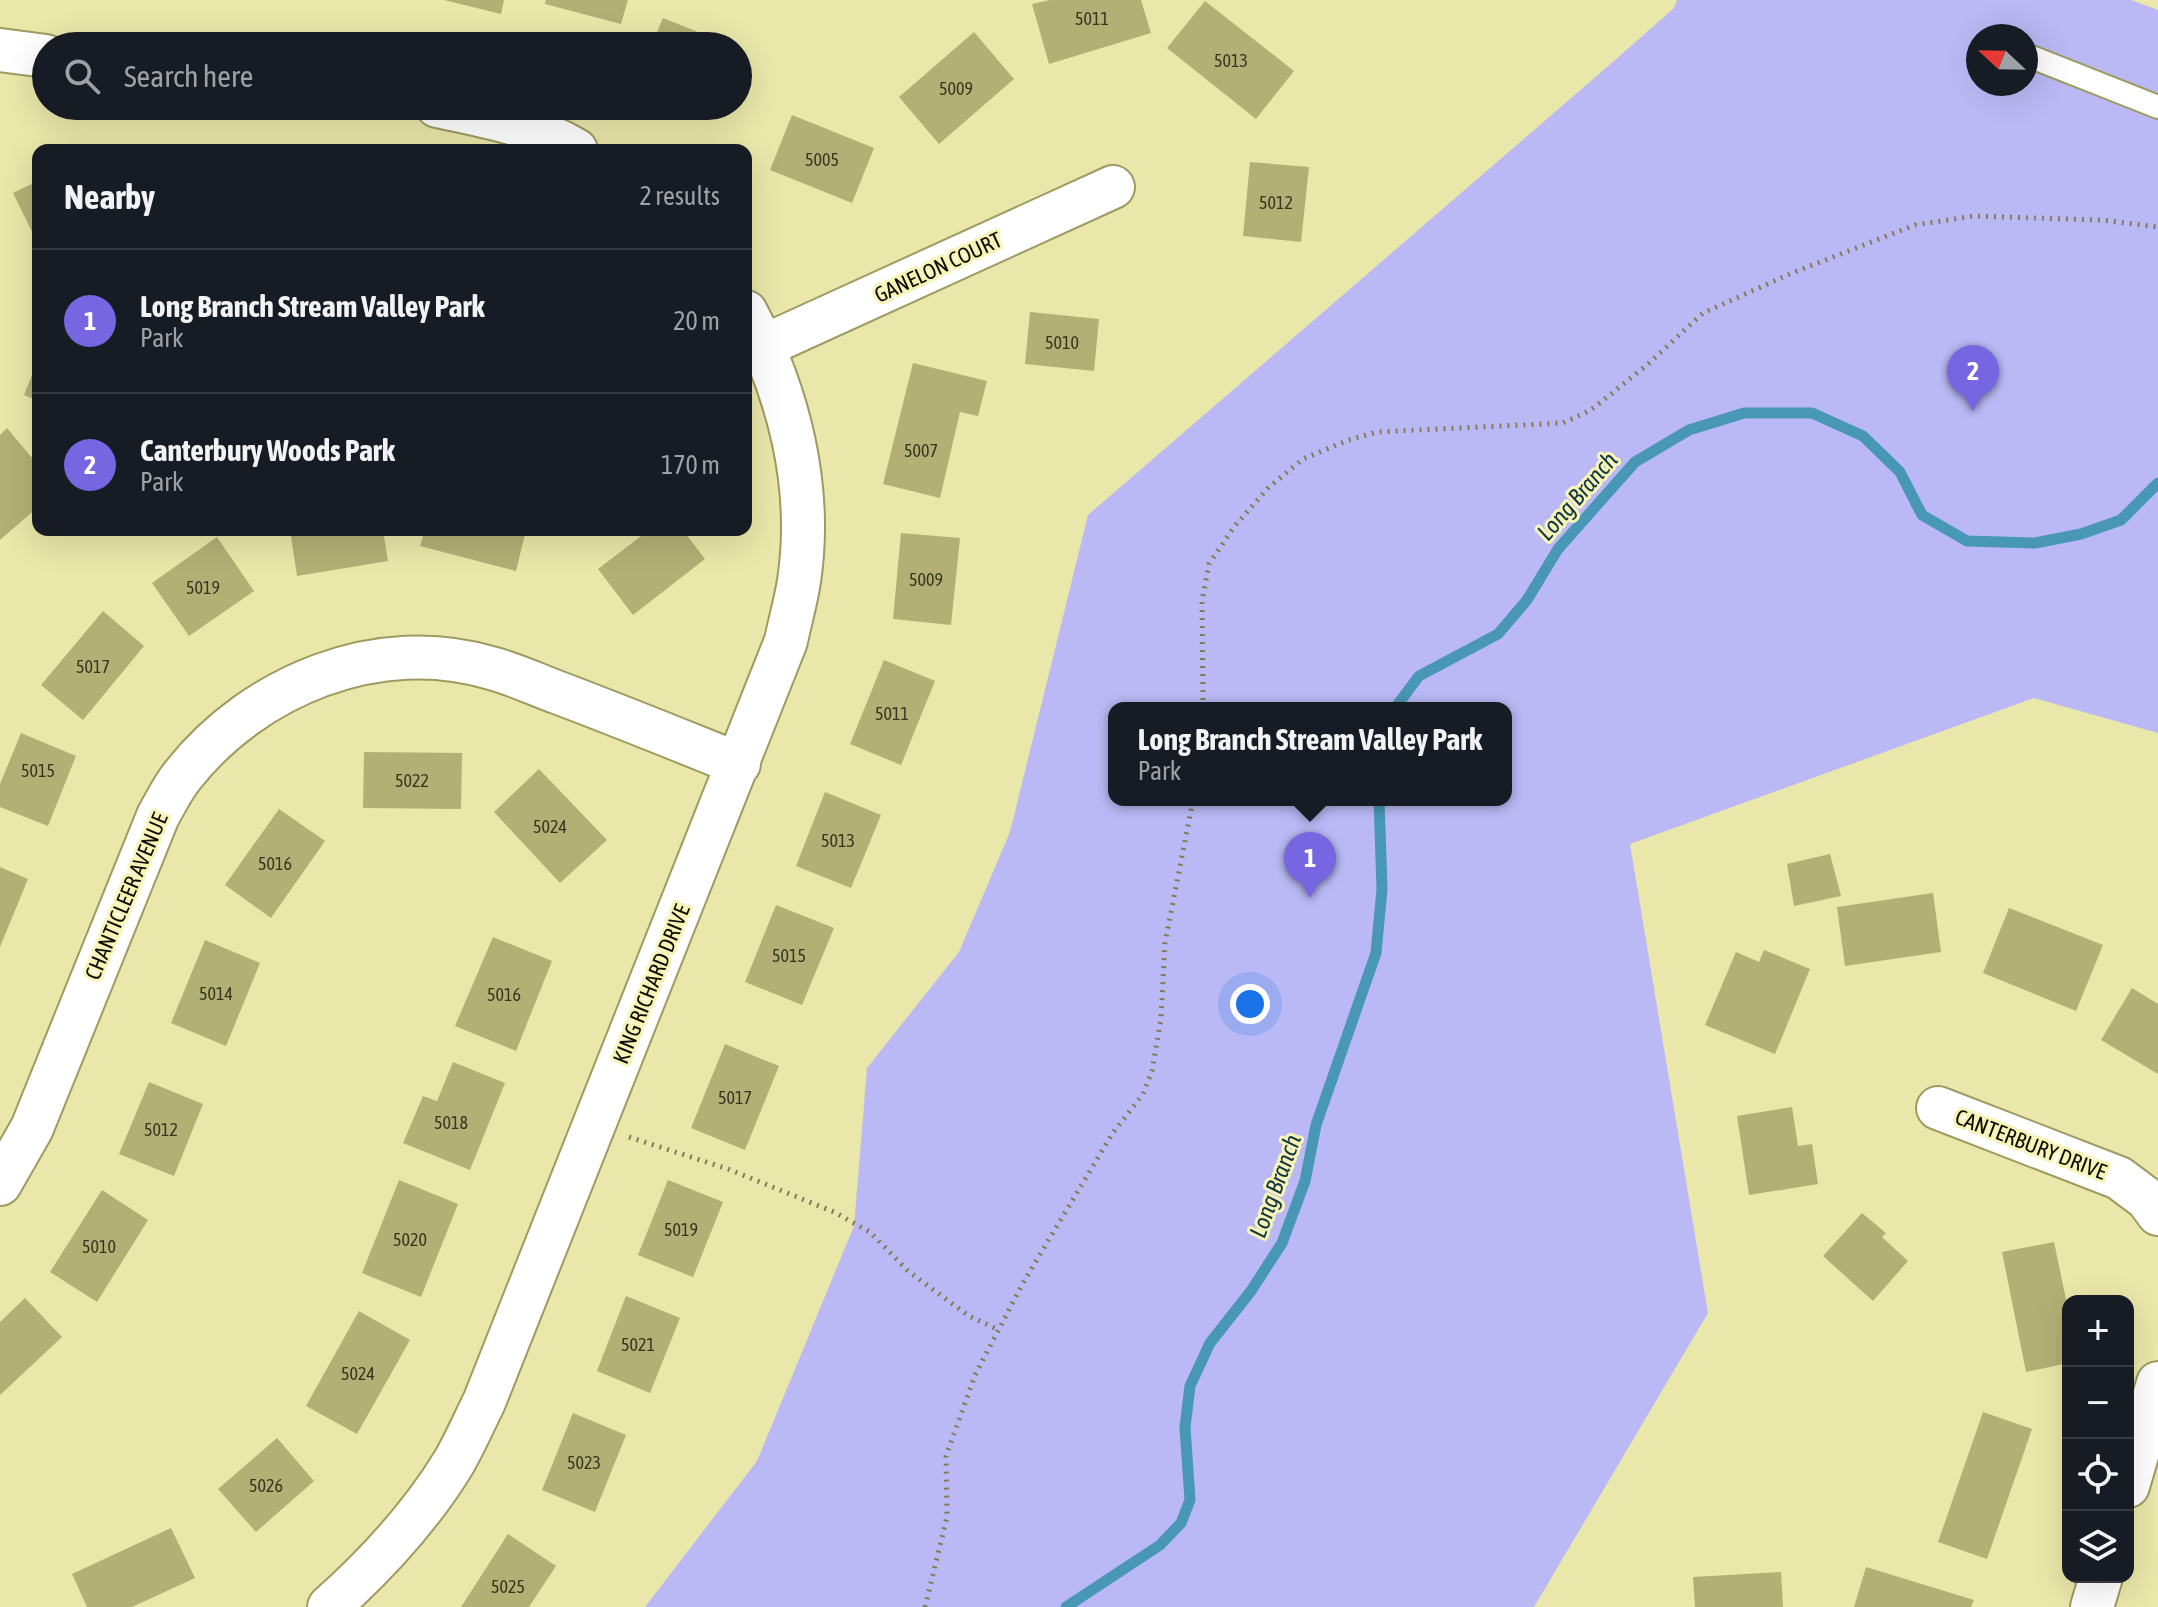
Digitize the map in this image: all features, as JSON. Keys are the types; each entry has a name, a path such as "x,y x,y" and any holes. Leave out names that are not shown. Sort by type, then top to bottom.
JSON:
{"street":[{"path":"0,50 32,54"},
{"path":"503,120 561,144"},
{"name":"GANELON COURT","path":"755,329 1113,187"},
{"name":"KING RICHARD DRIVE","path":"329,1607 371,1569 414,1520 454,1462 484,1402 786,641 799,580 803,525 798,463 784,399 755,329"},
{"name":"CHANTICLEER AVENUE","path":"0,1184 32,1128 139,856 158,816 182,776 213,742 254,709 301,682 338,668 388,659 439,659 489,667 739,764"},
{"name":"CANTERBURY DRIVE","path":"1938,1108 2119,1178 2147,1199 2158,1214"},
{"path":"2134,1465 2158,1383"},
{"path":"2092,1607 2099,1583"}],"lane":[{"path":"2038,60 2158,107"}],"path":[{"path":"1203,702 1202,601 1209,564 1234,527 1268,488 1303,459 1377,432 1563,423 1591,410 1647,365 1703,313 1792,273 1915,225 1974,216 2101,220 2158,227"},
{"path":"925,1607 947,1517 946,1456 975,1375 1023,1283 1112,1134 1143,1094 1152,1071 1161,1018 1165,943 1192,806"},
{"path":"595,1123 653,1146 728,1169 834,1212 870,1232 908,1271 969,1316 999,1330"}],"shaded area":[{"path":"1677,0 2131,0 2158,10 2158,733 2034,698 1630,844 1708,1313 1534,1607 645,1607 757,1461 854,1226 867,1068 959,952 1010,832 1088,515 1614,61 1674,8"}],"building":[{"path":"444,0 504,0 501,14"},
{"path":"546,0 628,0 621,24 545,4"},
{"path":"1050,0 1141,0 1151,33 1049,64 1032,4"},
{"path":"1205,1 1294,71 1256,119 1167,48"},
{"path":"663,18 698,32 657,32"},
{"path":"974,32 1014,79 939,144 899,97"},
{"path":"792,115 874,148 852,203 770,170"},
{"path":"1250,162 1309,167 1301,242 1243,236"},
{"path":"32,184 32,232 13,193"},
{"path":"1030,312 1099,319 1094,371 1025,364"},
{"path":"913,363 987,381 978,416 960,412 940,498 883,484"},
{"path":"32,375 32,398 24,395"},
{"path":"7,428 32,458 32,512 0,540 0,435"},
{"path":"901,533 960,538 951,625 893,619"},
{"path":"291,536 384,536 388,561 297,576"},
{"path":"423,536 525,536 516,571 420,546"},
{"path":"641,536 688,536 705,559 633,615 598,569"},
{"path":"217,537 254,591 189,636 152,583"},
{"path":"103,611 144,646 83,720 41,685"},
{"path":"884,660 935,681 901,765 850,744"},
{"path":"21,733 76,756 48,826 0,807 0,784"},
{"path":"364,752 462,753 461,809 363,808"},
{"path":"539,769 607,840 560,883 494,812"},
{"path":"825,792 881,815 851,888 796,866"},
{"path":"279,809 325,841 271,918 225,885"},
{"path":"1830,854 1841,896 1794,906 1787,864"},
{"path":"0,867 28,879 0,947"},
{"path":"1933,893 1941,952 1845,966 1837,907"},
{"path":"776,905 834,928 802,1005 745,982"},
{"path":"2009,908 2103,945 2076,1011 1983,973"},
{"path":"493,937 552,961 516,1051 455,1026"},
{"path":"205,940 260,963 226,1046 171,1023"},
{"path":"1764,950 1810,969 1775,1054 1705,1025 1736,952 1759,962"},
{"path":"2132,988 2158,1004 2158,1074 2101,1040"},
{"path":"725,1044 779,1066 745,1150 691,1128"},
{"path":"453,1062 505,1083 470,1170 403,1143 423,1096 437,1101"},
{"path":"149,1082 203,1104 174,1176 119,1154"},
{"path":"1792,1107 1798,1146 1812,1144 1818,1184 1749,1195 1737,1116"},
{"path":"399,1180 458,1204 421,1297 362,1273"},
{"path":"668,1180 723,1202 693,1277 638,1255"},
{"path":"102,1190 148,1220 97,1302 50,1272"},
{"path":"1862,1213 1886,1233 1882,1237 1908,1261 1873,1301 1823,1256"},
{"path":"2054,1242 2065,1295 2062,1295 2062,1364 2026,1372 2002,1252"},
{"path":"626,1296 680,1318 650,1393 597,1371"},
{"path":"25,1298 62,1337 0,1395 0,1322"},
{"path":"359,1311 410,1340 357,1434 306,1406"},
{"path":"1983,1412 2032,1429 1987,1559 1938,1542"},
{"path":"573,1413 626,1435 595,1512 542,1490"},
{"path":"277,1438 314,1481 256,1532 218,1489"},
{"path":"171,1528 195,1578 132,1607 87,1607 72,1574"},
{"path":"508,1534 556,1566 529,1607 461,1607"},
{"path":"1866,1567 1974,1600 1971,1607 1854,1607"},
{"path":"1781,1572 1783,1607 1695,1607 1693,1577"}],"waterway":[{"name":"Long Branch","path":"1400,702 1419,676 1498,634 1527,600 1558,549 1635,462 1689,430 1744,413 1812,413 1863,436 1900,472 1922,515 1967,541 2035,543 2081,534 2121,520 2158,483"},
{"name":"Long Branch","path":"1066,1607 1160,1545 1181,1523 1190,1500 1185,1427 1190,1386 1210,1343 1251,1291 1282,1243 1305,1181 1316,1125 1376,953 1382,889 1379,806"}],"place":[{"name":"Canterbury Woods Park","path":"1973,411"},
{"name":"Long Branch Stream Valley Park","path":"1310,898"}]}
